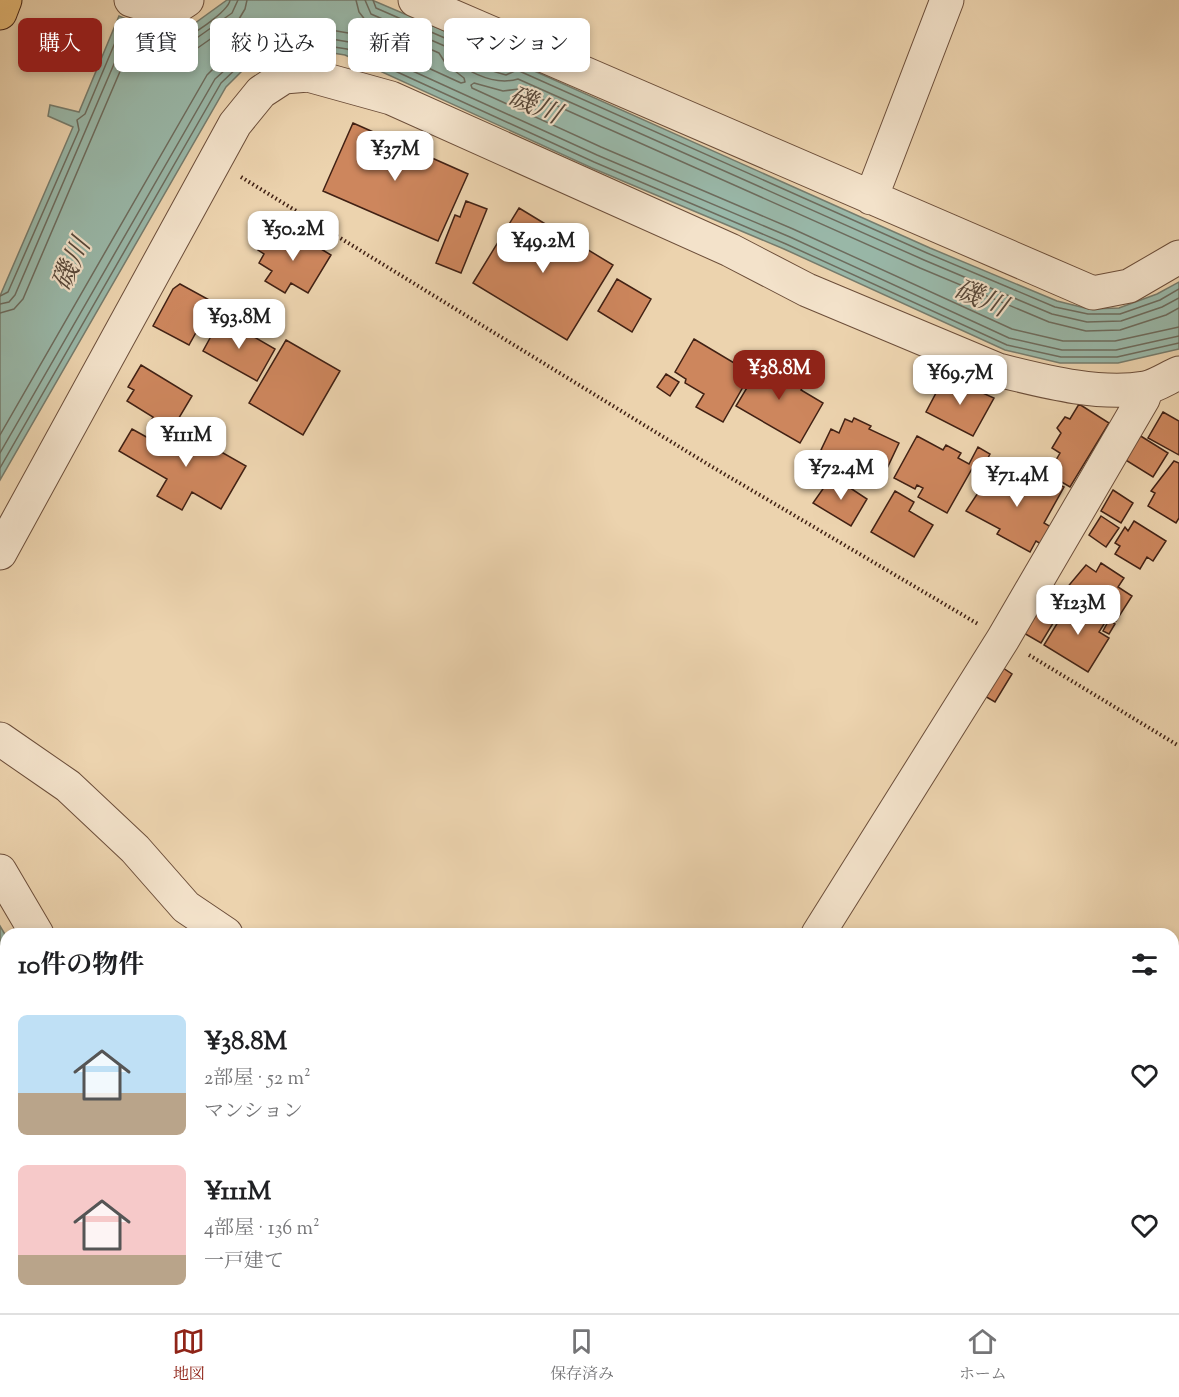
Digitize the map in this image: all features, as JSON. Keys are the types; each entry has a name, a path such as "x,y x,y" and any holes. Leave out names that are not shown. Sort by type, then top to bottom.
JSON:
{"main road":[{"path":"0,13 5,0"}],"street":[{"path":"131,0 169,12 187,0"},
{"path":"415,0 1093,293 1129,286 1179,257"},
{"path":"870,198 947,0"},
{"path":"0,553 235,124 261,92 284,78 308,75 391,98 729,250 807,290 998,370 1083,386 1114,389 1147,388 1179,373"},
{"path":"822,928 1004,639 1143,399 1147,388"},
{"path":"0,739 68,786 135,849 186,907 217,928"},
{"path":"0,872 33,928"}],"path":[{"path":"216,162 709,465 1004,639 1179,746"}],"water":[{"name":"磯川","path":"227,0 372,0 414,18 348,18 348,56 336,54 336,18 210,18 210,72 241,72 226,87 0,480 0,296 73,127 48,116 50,105 79,112 96,72 102,72 102,57 114,28 114,72 198,72 198,21"},
{"name":"磯川","path":"432,26 444,31 444,72 537,72 930,248 1057,301 1089,309 1119,308 1157,294 1179,282 1179,349 1118,363 1060,363 1005,350 784,249 592,168 382,72 432,72"}],"building":[{"path":"353,123 468,174 438,241 323,191"},
{"path":"466,201 487,209 461,273 436,263 455,215 460,217"},
{"path":"519,208 613,265 567,340 473,283"},
{"path":"285,227 331,255 308,293 291,283 285,293 265,281 272,271 259,263 264,254 258,250 265,240 273,246"},
{"path":"617,279 651,299 632,332 598,311"},
{"path":"180,284 213,302 189,345 153,326 173,289"},
{"path":"221,318 275,349 257,381 203,351"},
{"path":"694,339 751,373 723,422 696,407 704,394 685,383 686,379 675,372"},
{"path":"286,340 340,371 303,435 249,403"},
{"path":"769,351 786,362 775,381 783,386 788,377 804,386 801,390 823,403 800,443 736,406"},
{"path":"141,365 192,396 170,433 151,421 153,417 127,401 134,390 128,387"},
{"path":"666,374 679,382 670,396 657,387"},
{"path":"945,376 994,398 973,436 926,412"},
{"path":"1079,404 1109,423 1070,487 1048,474 1060,453 1052,448 1061,433 1057,428 1065,417 1070,419"},
{"path":"1163,412 1179,421 1179,455 1148,438"},
{"path":"854,418 871,426 869,429 899,443 882,479 851,465 849,470 834,463 837,458 821,450 831,429 839,433 845,419 852,422"},
{"path":"132,429 168,449 181,429 246,466 221,509 192,492 182,510 157,496 167,479 119,451"},
{"path":"1139,435 1168,453 1153,477 1124,459"},
{"path":"917,436 943,450 946,445 961,453 958,458 969,464 978,447 990,454 981,471 973,467 947,513 918,497 923,488 917,485 915,489 894,478"},
{"path":"1174,461 1179,463 1179,518 1176,523 1148,506 1155,493 1151,491"},
{"path":"993,470 1028,489 1037,472 1064,487 1044,523 1051,527 1041,544 1036,541 1030,552 997,534 1000,529 966,511"},
{"path":"832,476 867,499 851,526 813,503"},
{"path":"1113,490 1133,503 1121,523 1101,511"},
{"path":"895,491 914,502 909,511 933,525 914,557 871,532"},
{"path":"1101,516 1119,528 1106,547 1089,535"},
{"path":"1134,521 1166,541 1153,561 1147,557 1140,569 1115,554 1120,546 1115,543 1125,527 1128,531"},
{"path":"1101,563 1124,578 1118,587 1132,596 1116,621 1065,590 1086,565 1096,572"},
{"path":"1072,599 1106,621 1099,632 1109,638 1088,672 1044,645"},
{"path":"1036,609 1055,620 1041,643 1022,632"},
{"path":"1109,620 1115,624 1109,634 1103,631"},
{"path":"994,662 1012,674 995,702 976,691"}]}
